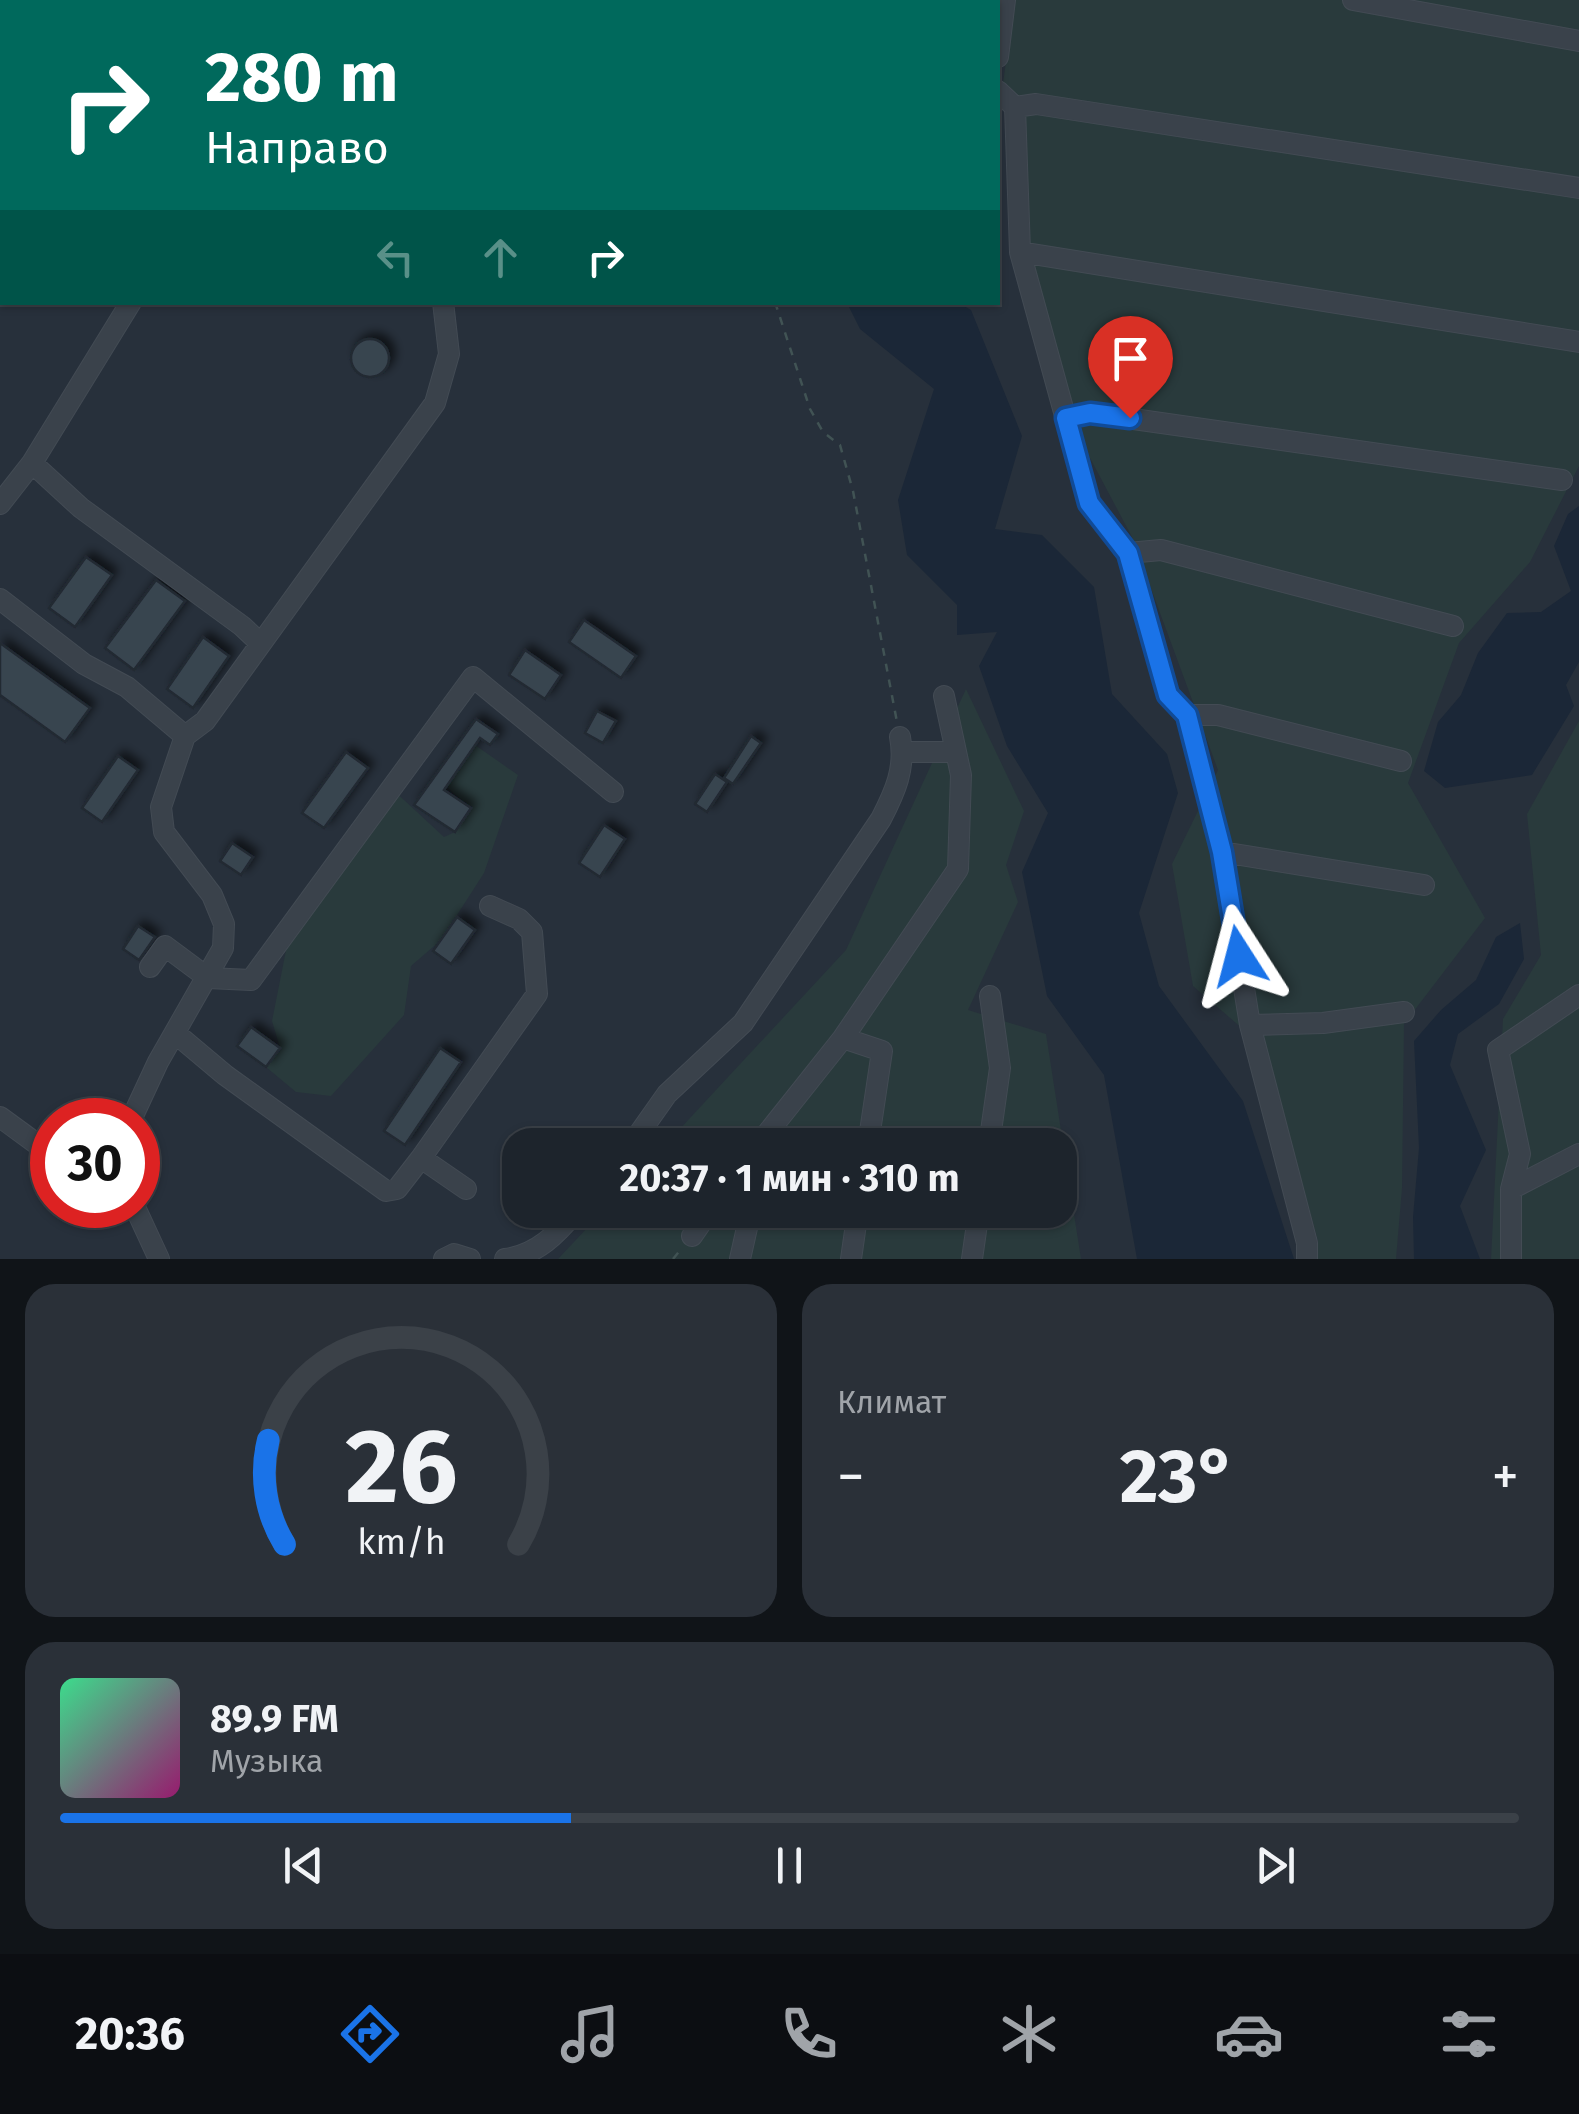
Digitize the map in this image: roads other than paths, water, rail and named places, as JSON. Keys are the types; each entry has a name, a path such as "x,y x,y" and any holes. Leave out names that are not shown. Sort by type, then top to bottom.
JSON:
{"street":[{"path":"1000,40 1005,0"},
{"path":"1352,0 1579,41"},
{"path":"1000,93 1015,107 1020,252 1089,503 1128,553 1168,695 1187,715 1222,852 1250,1025 1308,1243 1307,1259"},
{"path":"1015,107 1036,104 1579,188"},
{"path":"1020,252 1579,342"},
{"path":"0,504 32,463 129,305"},
{"path":"142,1098 222,948 224,924 212,895 164,832 161,807 186,736 205,721 435,403 449,354 444,305"},
{"path":"1066,418 1090,413 1562,480"},
{"path":"32,463 82,508 260,643"},
{"path":"1128,553 1161,550 1453,626"},
{"path":"0,599 84,664 127,687 186,736"},
{"path":"150,967 165,946 208,978 251,980 472,677 612,792"},
{"path":"772,1128 843,1038 958,869 961,775 944,696"},
{"path":"1187,715 1218,715 1402,760"},
{"path":"643,1128 666,1094 743,1023 880,818 898,786 901,745 956,752"},
{"path":"1222,852 1424,885"},
{"path":"176,1033 225,1075 386,1190 397,1190 537,994 532,932 519,919 490,906"},
{"path":"1510,1259 1510,1190 1520,1154 1498,1050 1579,995"},
{"path":"990,996 1000,1068 991,1128"},
{"path":"1250,1025 1323,1023 1404,1012"},
{"path":"843,1038 882,1051 871,1128"},
{"path":"0,1117 30,1139"},
{"path":"1510,1190 1579,1154"},
{"path":"422,1158 466,1189"},
{"path":"145,1228 159,1259"},
{"path":"506,1259 526,1256 563,1228"},
{"path":"692,1236 698,1228"},
{"path":"740,1259 747,1228"},
{"path":"851,1259 855,1228"},
{"path":"972,1259 976,1228"},
{"path":"444,1259 454,1254 470,1259"}],"water":[{"path":"848,305 962,305 971,310 1022,436 995,529 1042,535 1094,587 1112,694 1167,754 1178,793 1139,913 1159,986 1243,1101 1294,1259 1137,1259 1104,1075 1047,996 1022,872 1048,813 1007,746 979,666 997,632 957,635 957,605 907,555 898,500 934,389 860,329"},
{"path":"1579,506 1579,662 1566,685 1574,706 1532,775 1445,788 1424,771 1438,722 1461,695 1478,653 1507,613 1541,612 1571,591 1554,546 1568,514"},
{"path":"1520,923 1524,959 1499,1004 1458,1034 1450,1065 1486,1150 1460,1206 1480,1259 1414,1259 1419,1148 1414,1041 1441,1010 1476,980 1496,937"}]}
